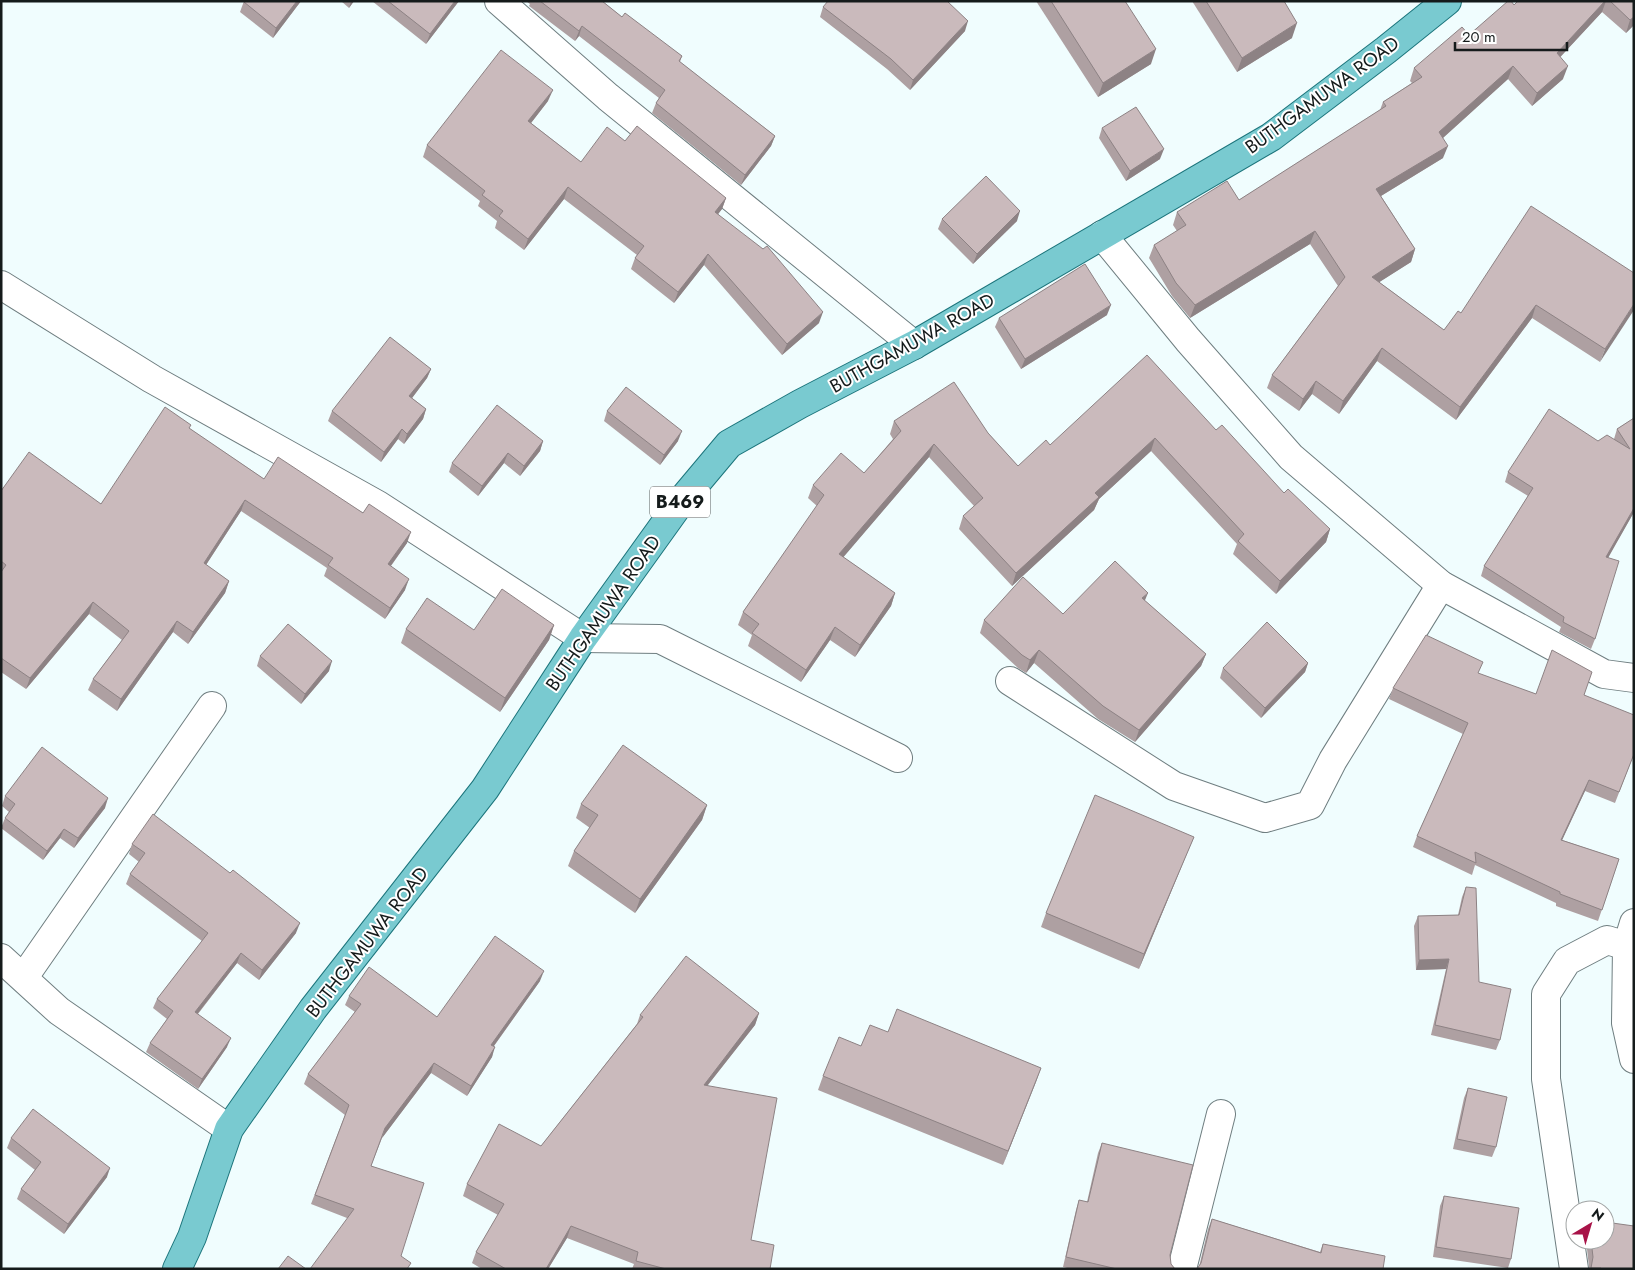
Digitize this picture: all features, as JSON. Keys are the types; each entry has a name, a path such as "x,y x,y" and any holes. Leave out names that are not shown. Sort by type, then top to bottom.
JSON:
{"main road":[{"name":"BUTHGAMUWA ROAD","path":"177,1269 192,1237 229,1129 314,1009 485,789 583,638 682,500 729,444 800,404 914,345 1271,137 1447,1"}],"street":[{"path":"499,1 608,97 914,345"},
{"path":"1102,235 1188,340 1291,456 1441,585 1604,674 1634,678"},
{"path":"1,284 152,379 378,505 583,638 660,639 898,758"},
{"path":"1010,681 1174,786 1265,818 1310,805 1333,760 1441,585"},
{"path":"24,977 212,706"},
{"path":"1574,1269 1546,1079 1546,994 1567,961 1607,940 1630,934 1630,1023 1634,1060"},
{"path":"1,958 59,1011 229,1129"},
{"path":"1182,1269 1221,1114"}],"building":[{"path":"244,1 297,1 276,28"},
{"path":"388,1 455,1 430,34"},
{"path":"540,1 602,1 622,17 625,13 682,56 679,61 775,136 745,175 656,103 665,90 582,26 579,31"},
{"path":"828,1 947,1 968,21 913,80 891,59 823,7"},
{"path":"1051,1 1125,1 1156,49 1103,83"},
{"path":"1206,1 1284,1 1297,23 1242,58"},
{"path":"1508,1 1511,1 1514,5 1518,1 1605,1 1557,53 1568,66 1537,93 1513,66 1439,132 1448,146 1376,189 1415,249 1372,277 1444,330 1458,311 1461,313 1531,206 1634,273 1634,304 1605,349 1536,305 1460,407 1382,348 1343,401 1316,381 1303,399 1272,375 1345,277 1315,231 1195,305 1176,283 1154,245 1186,225 1177,212 1227,181 1239,200 1386,106 1383,102 1422,77 1414,68 1462,27 1469,35"},
{"path":"1610,1 1634,1 1634,17 1630,20"},
{"path":"501,50 553,90 528,121 581,162 607,127 625,141 637,126 726,198 715,212 763,249 767,246 823,312 787,344 708,254 678,292 635,258 644,246 568,187 528,239 499,216 503,211 482,195 485,191 427,145"},
{"path":"1136,107 1164,149 1130,171 1102,128"},
{"path":"986,176 1020,211 977,254 942,219"},
{"path":"1085,264 1111,305 1025,359 999,318"},
{"path":"390,337 431,369 409,396 426,409 407,434 402,429 384,452 332,411"},
{"path":"1147,355 1216,430 1222,425 1284,493 1288,489 1330,529 1280,581 1238,541 1244,534 1155,438 1095,493 1099,497 1016,573 963,516 983,498 934,444 839,554 895,593 860,645 835,627 806,670 752,633 759,624 743,612 824,495 813,485 841,453 864,473 901,431 894,421 954,382 988,433 1018,466 1046,440 1050,445"},
{"path":"626,387 682,431 664,455 607,411"},
{"path":"497,405 543,441 524,466 508,453 482,486 452,463"},
{"path":"165,407 191,425 189,428 264,479 278,457 363,513 369,504 411,532 388,564 409,579 390,608 328,565 333,558 245,500 204,563 229,581 193,632 177,621 121,699 93,679 129,631 93,602 30,678 1,658 1,572 6,565 1,561 1,491 29,452 101,504"},
{"path":"1549,409 1598,441 1607,435 1630,449 1617,429 1634,418 1634,508 1606,557 1619,561 1595,639 1563,622 1564,617 1484,566 1533,488 1508,472"},
{"path":"1115,561 1148,593 1142,598 1206,654 1139,730 1103,706 1039,650 1030,660 984,620 1023,577 1063,614"},
{"path":"502,589 554,625 505,698 406,629 427,598 474,630"},
{"path":"1267,622 1308,663 1265,708 1223,668"},
{"path":"288,624 332,661 305,694 260,656"},
{"path":"1426,635 1483,662 1478,673 1536,694 1552,650 1592,672 1584,695 1634,715 1634,754 1619,792 1589,780 1561,840 1619,859 1602,910 1560,894 1560,892 1475,852 1476,863 1417,836 1468,723 1393,688"},
{"path":"623,745 707,805 640,899 574,851 598,815 581,804"},
{"path":"42,747 108,798 78,838 64,829 47,851 5,818 15,804 5,796"},
{"path":"1095,795 1194,837 1144,954 1046,913"},
{"path":"153,814 230,873 233,870 300,923 262,970 241,953 195,1012 231,1038 202,1079 150,1043 173,1011 157,999 208,933 130,874 145,853 132,844"},
{"path":"1466,887 1476,888 1479,982 1511,989 1500,1040 1435,1025 1449,959 1419,960 1418,916 1459,915"},
{"path":"495,936 544,971 491,1045 495,1047 471,1086 434,1063 385,1128 371,1166 424,1183 401,1256 411,1263 407,1269 310,1269 354,1209 315,1195 349,1105 308,1074 361,1004 349,996 369,967 437,1017"},
{"path":"686,956 759,1013 704,1085 777,1098 751,1240 774,1245 770,1269 666,1269 636,1261 638,1252 571,1226 546,1269 506,1269 476,1252 504,1204 467,1184 499,1124 541,1146 643,1017 640,1015"},
{"path":"897,1009 1041,1068 1008,1151 823,1076 839,1037 861,1046 870,1025 888,1032"},
{"path":"1468,1088 1507,1097 1496,1147 1457,1139"},
{"path":"33,1109 110,1168 68,1224 21,1189 41,1162 11,1138"},
{"path":"1102,1143 1193,1165 1170,1255 1171,1264 1175,1269 1117,1269 1066,1257 1079,1200 1088,1202"},
{"path":"1444,1196 1519,1208 1511,1259 1436,1247"},
{"path":"1212,1219 1321,1253 1323,1244 1385,1256 1383,1269 1197,1269 1201,1263"},
{"path":"1615,1223 1634,1226 1634,1269 1591,1268 1592,1250 1615,1250"},
{"path":"288,1256 306,1269 278,1269"}]}
